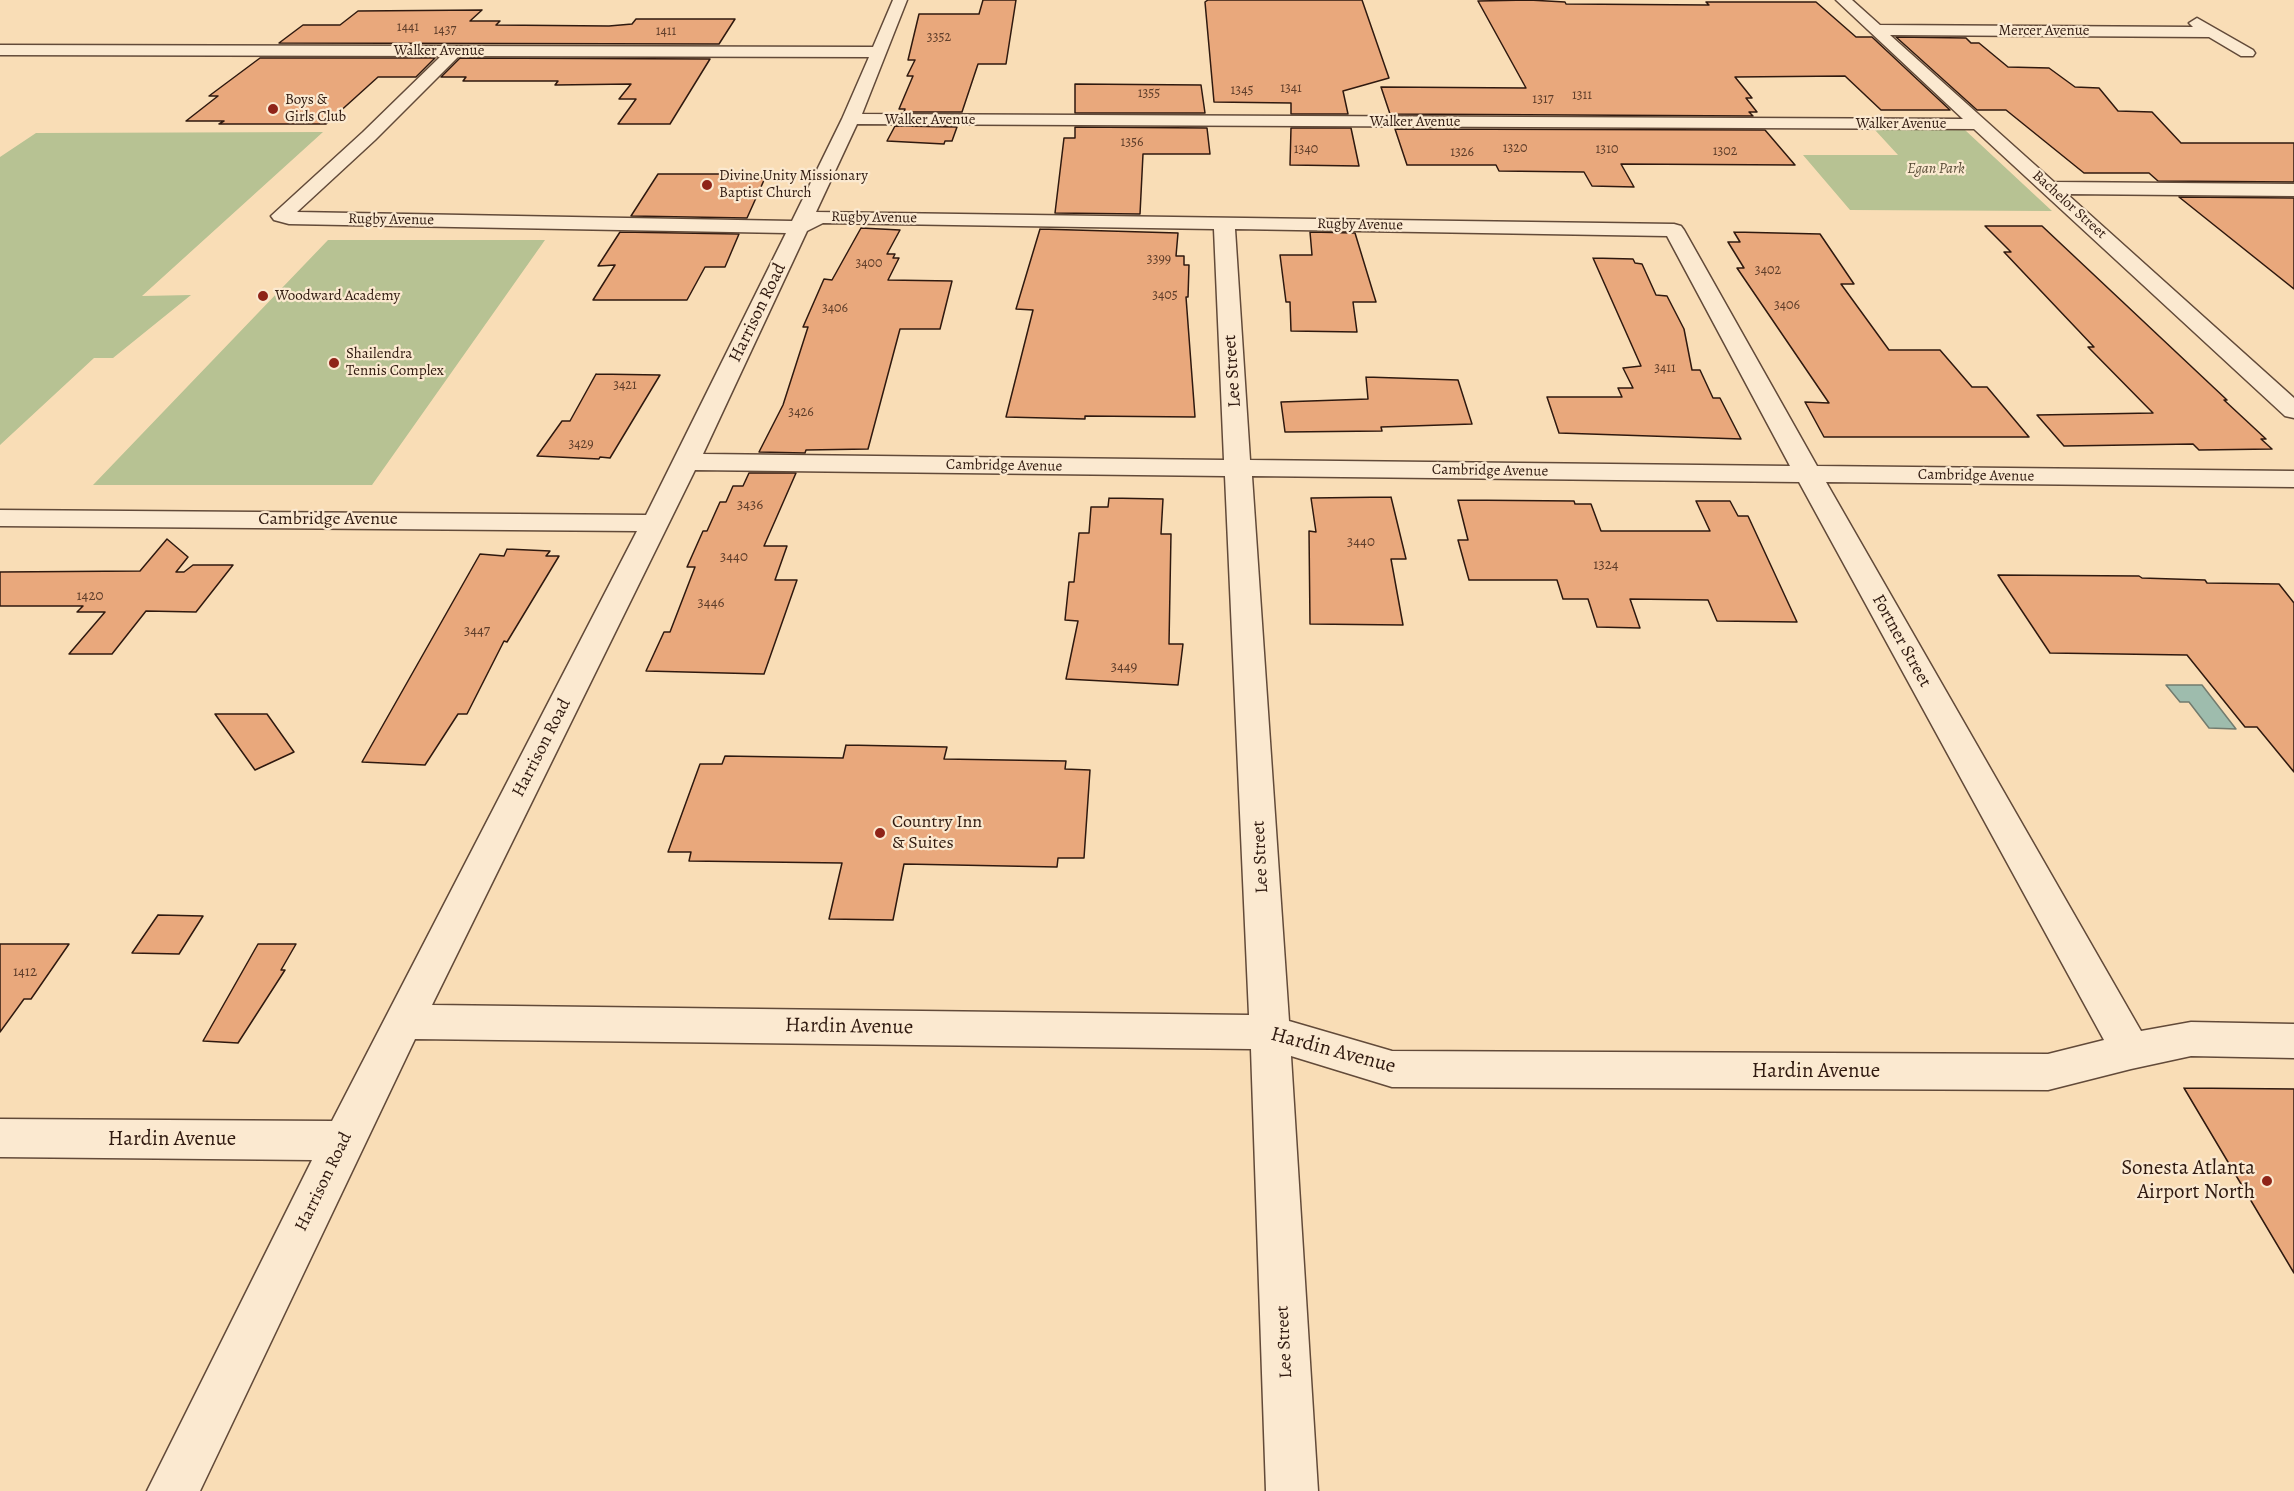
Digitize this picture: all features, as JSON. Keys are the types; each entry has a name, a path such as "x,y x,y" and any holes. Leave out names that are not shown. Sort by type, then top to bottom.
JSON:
{"street":[{"name":"Harrison Road","path":"173,1491 403,1022 686,462 851,119 900,0"},
{"name":"Bachelor Street","path":"1843,0 2294,411"},
{"path":"2197,23 2247,52"},
{"name":"Mercer Avenue","path":"1876,30 2212,32"},
{"name":"Walker Avenue","path":"0,51 878,52"},
{"name":"Rugby Avenue","path":"455,51 369,136 281,216 555,224 799,227 820,217 1674,230"},
{"name":"Walker Avenue","path":"851,119 1980,124"},
{"path":"2050,188 2294,190"},
{"name":"Lee Street","path":"1224,223 1270,1032 1292,1491"},
{"name":"Fortner Street","path":"1674,230 2131,1051"},
{"name":"Cambridge Avenue","path":"686,462 2294,479"},
{"name":"Cambridge Avenue","path":"0,518 655,523"},
{"name":"Hardin Avenue","path":"403,1022 1270,1032 1392,1069 2048,1072 2191,1039 2294,1041"},
{"name":"Hardin Avenue","path":"0,1138 344,1141"}],"green space":[{"name":"Egan Park","path":"1875,130 1965,130 2052,211 1850,210 1803,155 1898,155"},
{"path":"323,132 142,296 191,295 113,358 94,358 0,445 0,157 36,133"},
{"name":"Shailendra Tennis Complex","path":"328,240 545,240 372,485 93,485"}],"shaded area":[{"path":"2166,685 2202,685 2236,729 2209,728 2189,702 2180,702"}],"building":[{"path":"983,0 1016,0 1006,64 978,64 962,112 904,112 905,109 899,109 913,76 907,76 915,60 908,60 919,14 979,14"},
{"path":"1208,0 1362,0 1389,78 1343,91 1348,114 1291,114 1291,103 1214,102 1205,2"},
{"path":"1478,1 1565,2 1566,4 1709,5 1706,2 1816,2 1856,37 1872,37 1950,110 1881,110 1845,76 1735,77 1752,98 1746,98 1757,112 1749,112 1753,116 1390,114 1381,87 1526,88"},
{"path":"482,10 470,21 500,21 496,25 609,26 632,24 636,19 735,19 719,44 279,43 303,25 340,25 358,11"},
{"path":"1896,37 1966,38 1971,43 1979,43 2008,67 2049,68 2075,87 2099,88 2118,111 2152,112 2181,143 2294,143 2294,182 2158,181 2149,173 2084,173 2006,110 1977,110"},
{"name":"Boys & Girls Club","path":"260,58 435,58 416,77 378,77 326,124 219,124 224,121 186,121 218,96 209,96"},
{"path":"460,58 710,59 670,124 618,124 636,99 619,99 631,84 555,85 558,81 463,81 466,77 441,77"},
{"path":"1075,84 1201,85 1205,113 1075,113"},
{"path":"895,126 957,127 952,141 945,141 944,144 887,141"},
{"path":"1075,127 1207,128 1210,154 1143,154 1140,214 1055,213 1064,138 1075,138"},
{"path":"1291,128 1351,128 1359,166 1290,165"},
{"path":"1395,129 1765,130 1795,165 1621,164 1634,187 1592,186 1584,172 1499,171 1496,165 1407,165"},
{"path":"658,174 757,174 755,178 765,178 747,218 631,216"},
{"path":"2179,197 2294,198 2294,289"},
{"path":"1985,226 2042,226 2227,400 2224,400 2266,439 2261,439 2272,449 2199,450 2193,444 2064,446 2037,415 2153,413 2088,347 2094,347 2004,252 2011,252"},
{"path":"861,228 900,230 887,254 895,254 893,258 899,258 888,280 952,281 940,329 900,329 868,449 806,450 805,453 759,452 783,405 808,327 803,327 824,279 832,280"},
{"path":"1040,229 1178,233 1176,256 1184,256 1184,265 1189,265 1188,297 1186,297 1195,417 1085,416 1085,419 1006,417 1033,310 1016,309"},
{"path":"620,232 739,234 725,267 705,267 687,300 593,300 615,265 598,266"},
{"path":"1310,232 1355,233 1376,302 1353,302 1357,332 1291,331 1290,302 1286,302 1280,255 1312,255"},
{"path":"1734,232 1820,234 1854,284 1841,284 1889,350 1940,350 1972,387 1987,387 2029,437 1824,437 1805,402 1829,403 1737,268 1744,268 1728,242 1740,242"},
{"path":"1593,258 1633,259 1635,263 1642,264 1656,295 1667,296 1684,329 1692,370 1700,370 1713,398 1720,398 1741,439 1559,433 1547,397 1622,397 1618,388 1633,388 1623,368 1641,366"},
{"path":"596,374 660,375 610,458 537,456 562,421 570,421"},
{"path":"1366,377 1458,380 1472,424 1381,427 1382,431 1285,432 1281,402 1368,399"},
{"path":"749,473 796,473 764,546 787,546 775,580 797,580 764,674 646,671 664,632 670,632 695,567 687,567 703,531 707,531 720,502 726,502 733,486 743,486"},
{"path":"1391,497 1406,559 1391,559 1403,625 1310,624 1309,531 1316,532 1311,498"},
{"path":"1109,498 1163,499 1161,534 1171,534 1169,644 1183,644 1178,685 1066,679 1078,621 1065,620 1069,582 1074,582 1079,533 1089,533 1091,507 1108,507"},
{"path":"1458,500 1574,501 1575,504 1591,504 1601,531 1710,531 1696,501 1730,501 1738,516 1748,516 1797,622 1717,621 1708,600 1630,599 1640,628 1597,627 1588,599 1563,599 1557,580 1469,580 1458,540 1468,540"},
{"path":"167,539 188,557 176,572 184,572 193,565 233,565 196,612 146,611 112,654 69,654 105,612 77,612 83,606 0,606 0,572 140,571"},
{"path":"507,549 550,551 546,556 559,556 507,642 504,641 467,714 458,714 425,765 362,762 480,554 504,556"},
{"path":"1998,575 2139,576 2142,578 2205,580 2207,583 2279,584 2294,603 2294,772 2257,727 2245,727 2187,655 2050,653"},
{"path":"215,714 267,714 294,752 255,770"},
{"name":"Country Inn & Suites","path":"846,745 947,747 944,759 1066,761 1065,769 1090,770 1084,858 1058,858 1057,867 904,864 893,920 829,919 842,863 689,861 691,852 668,852 700,764 722,764 725,756 843,758"},
{"path":"158,915 203,916 179,954 132,953"},
{"path":"0,944 69,944 31,999 24,999 0,1032"},
{"path":"258,944 296,944 281,970 285,970 238,1043 203,1041"},
{"name":"Sonesta Atlanta Airport North","path":"2184,1088 2294,1089 2294,1273"}],"place":[{"name":"Boys & Girls Club","path":"273,109"},
{"name":"Divine Unity Missionary Baptist Church","path":"707,185"},
{"name":"Woodward Academy","path":"263,296"},
{"name":"Shailendra Tennis Complex","path":"334,363"},
{"name":"Country Inn & Suites","path":"880,833"},
{"name":"Sonesta Atlanta Airport North","path":"2267,1181"}]}
